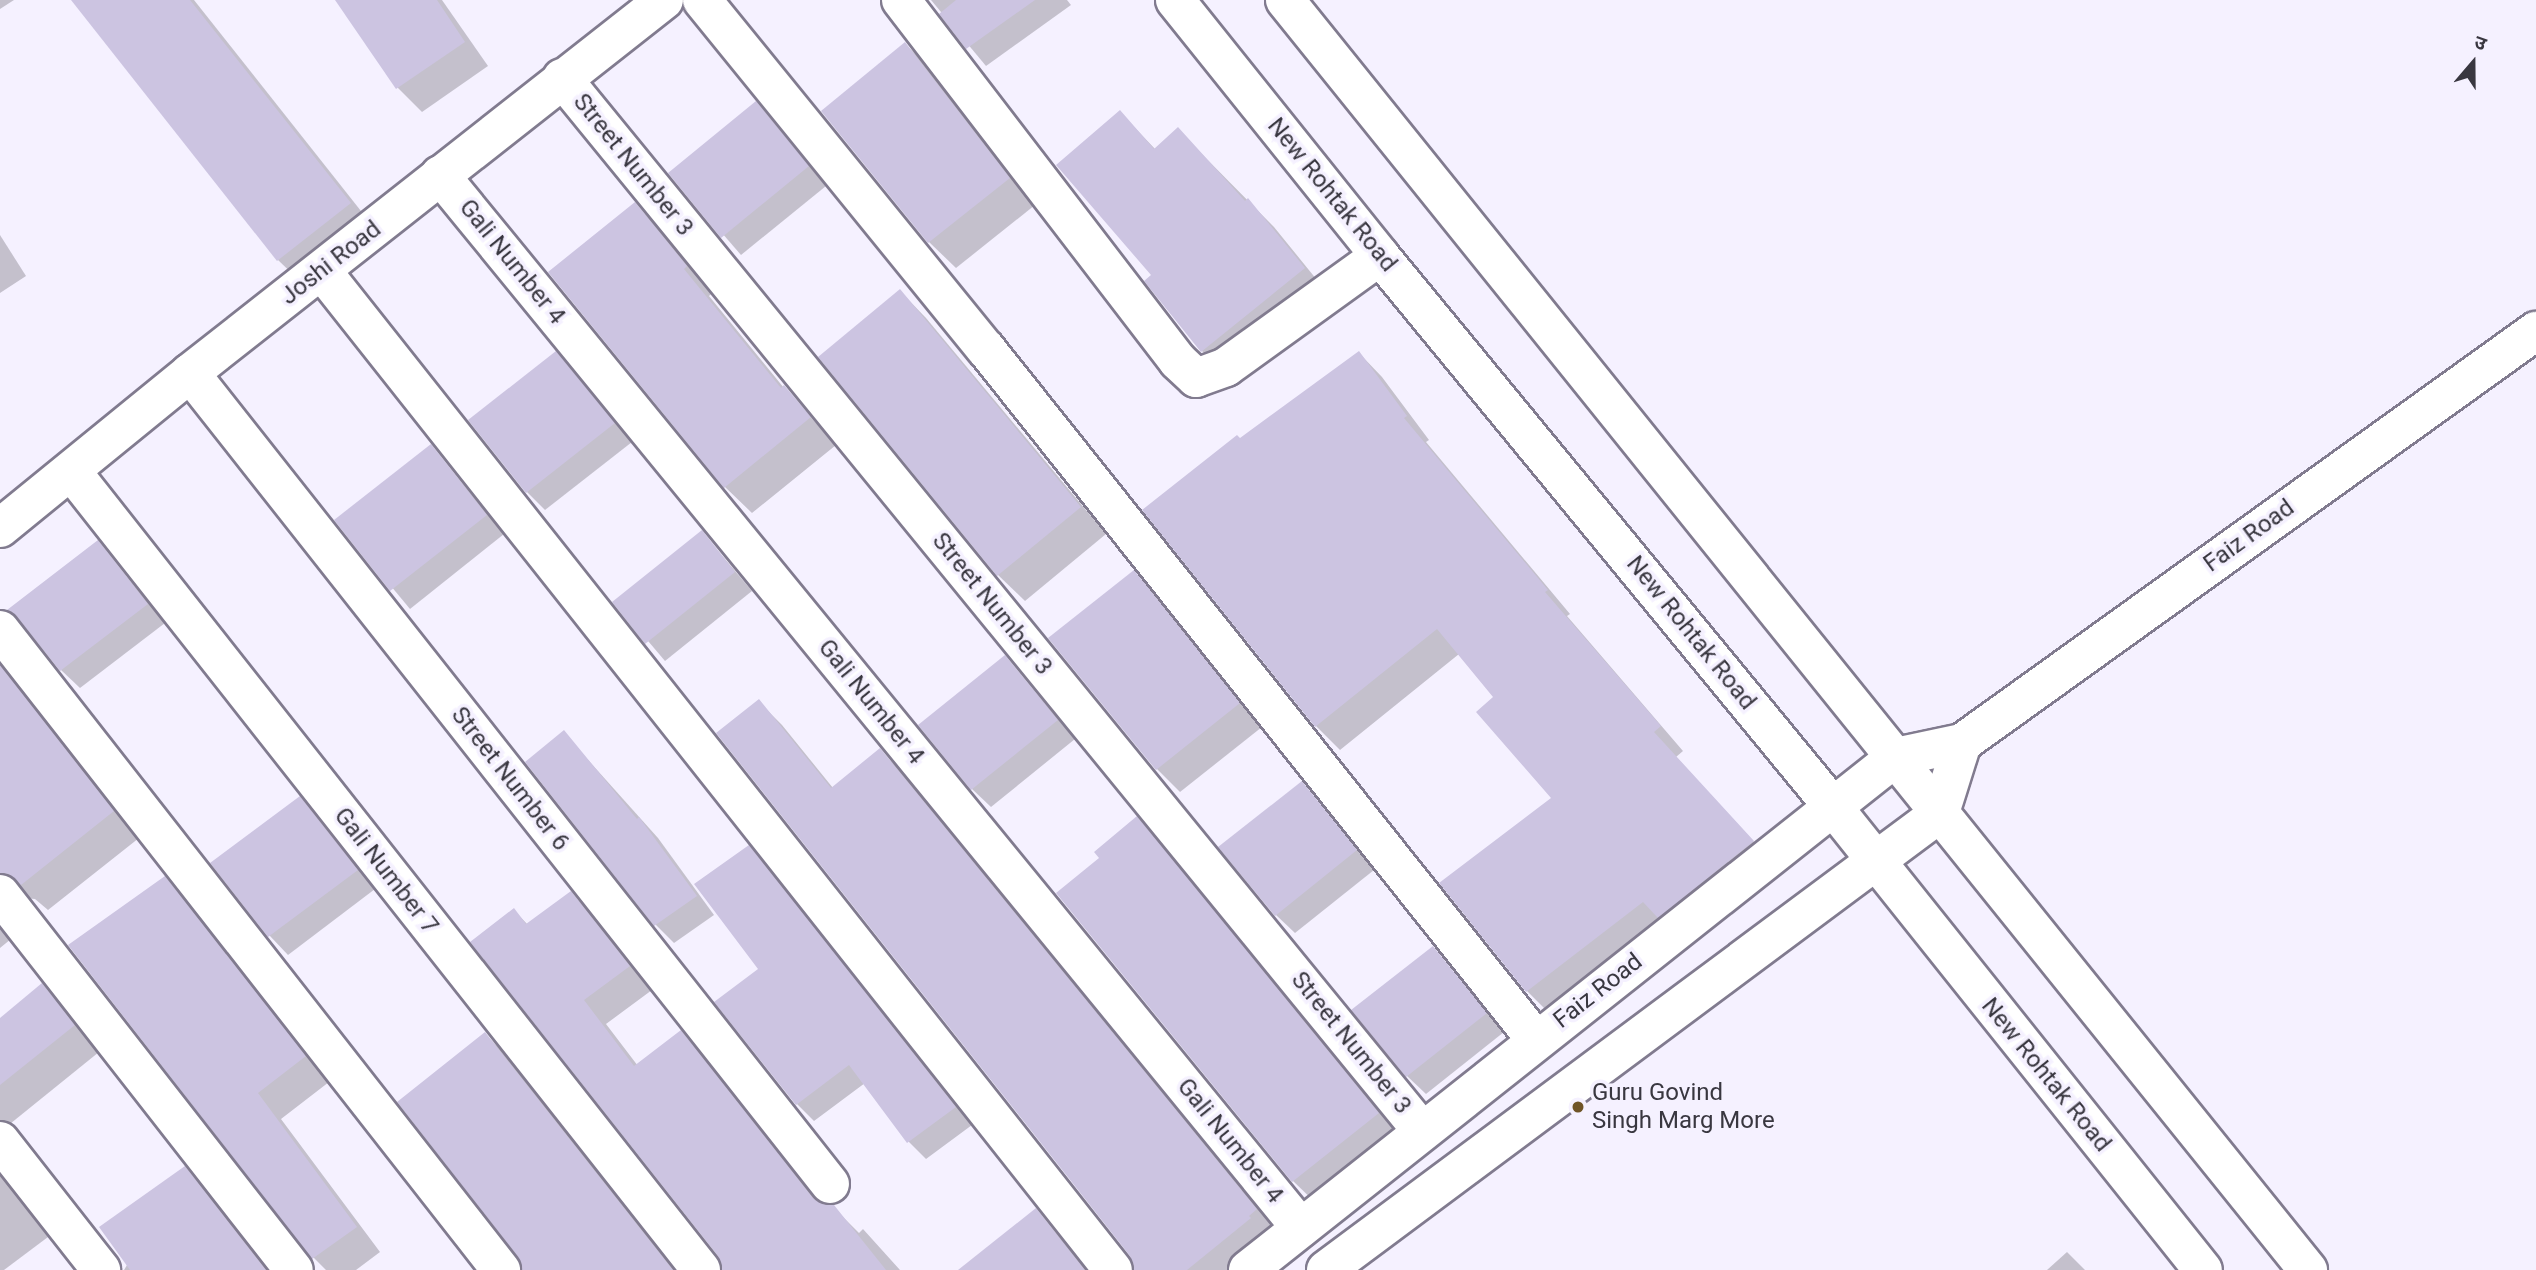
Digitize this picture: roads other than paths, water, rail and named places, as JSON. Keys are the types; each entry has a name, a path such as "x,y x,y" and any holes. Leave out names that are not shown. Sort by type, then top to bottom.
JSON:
{"street":[{"name":"Joshi Road","path":"0,528 190,373 664,0"},
{"path":"702,0 986,349 1536,1040"},
{"path":"901,0 1178,362 1196,378 1226,367 1380,256"},
{"name":"New Rohtak Road","path":"1175,0 1380,256 1834,808 2203,1270"},
{"path":"1285,0 2308,1270"},
{"name":"Street Number 3","path":"562,78 1422,1130"},
{"name":"Gali Number 4","path":"440,175 1301,1228"},
{"path":"322,271 1113,1270"},
{"name":"Faiz Road","path":"1248,1270 1896,757 1962,743 2536,331"},
{"name":"Street Number 6","path":"190,373 830,1184"},
{"name":"Gali Number 7","path":"72,471 701,1270"},
{"path":"0,630 501,1270"},
{"path":"1326,1270 1940,813 1962,743"},
{"path":"0,894 294,1270"},
{"path":"0,1141 101,1270"}],"place":[{"name":"Guru Govind Singh Marg More","path":"1578,1107"}]}
